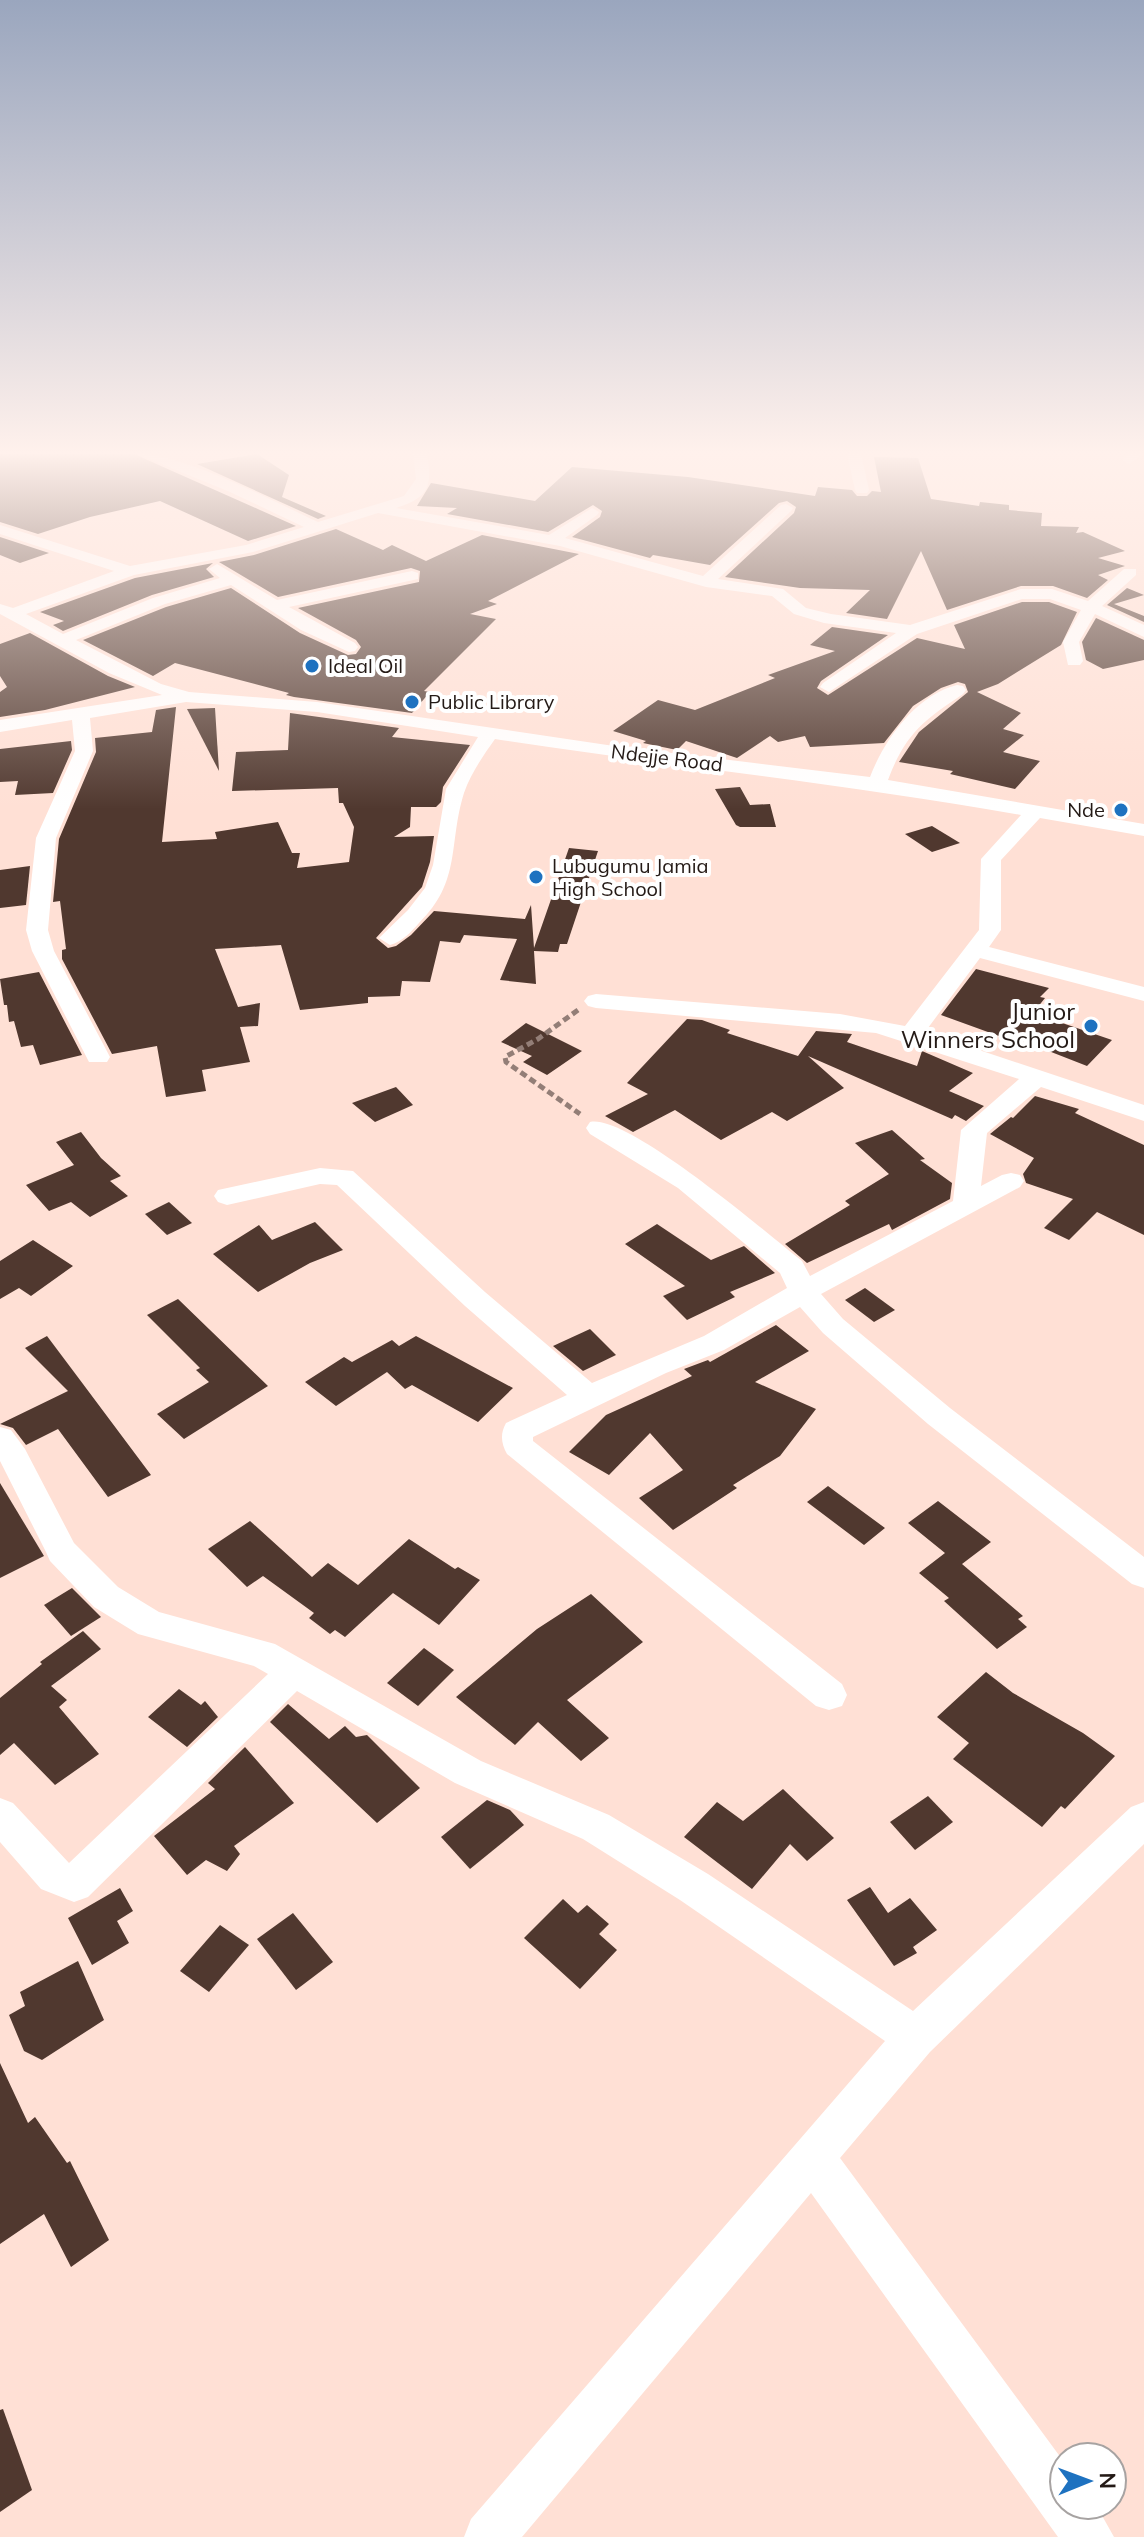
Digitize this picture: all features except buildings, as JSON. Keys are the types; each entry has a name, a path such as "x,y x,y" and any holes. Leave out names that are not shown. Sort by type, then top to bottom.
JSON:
{"street":[{"path":"7,611 125,572"},
{"path":"221,572 273,606 349,647"},
{"path":"671,572 706,582 777,592 800,611 816,616 911,630"},
{"path":"706,582 716,572"},
{"path":"1074,661 1071,642 1091,607 1130,572"},
{"path":"273,606 412,576"},
{"path":"62,640 159,601 230,580"},
{"path":"829,687 911,630 1021,594 1043,593 1091,607 1144,632"},
{"path":"7,611 155,688 188,697"},
{"path":"877,784 890,746 900,731 957,690"},
{"path":"0,726 188,697"},
{"name":"Ndejje Road","path":"188,697 317,707 489,734 877,784 1144,830"},
{"path":"80,713 84,751 46,838 37,930 43,951 98,1057"},
{"path":"390,938 417,915 434,893 443,868 453,797 465,769 489,734"},
{"path":"911,1035 992,925 991,859 1036,810"},
{"path":"974,950 1144,994"},
{"path":"596,1001 878,1026 1144,1113"},
{"path":"966,1206 974,1130 1036,1078"},
{"path":"599,1128 687,1182 797,1272 803,1292 833,1326 939,1416 1144,1575"},
{"path":"227,1196 320,1176 344,1177 475,1299 588,1396"},
{"path":"829,1695 518,1446 517,1431 588,1396 714,1343 1011,1181"},
{"path":"0,1438 14,1457 62,1552 106,1597 150,1624 263,1654 468,1772 596,1827 694,1887 915,2037"},
{"path":"0,1815 55,1876 74,1884 294,1672"},
{"path":"489,2537 915,2037 1144,1819"},
{"path":"812,2157 1048,2481"}],"path":[{"path":"596,1001 588,1003 538,1039 505,1057 506,1062 599,1128"}],"place":[{"name":"Ideal Oil","path":"312,666"},
{"name":"Public Library","path":"412,702"},
{"name":"Nde","path":"1121,810"},
{"name":"Lubugumu Jamia High School","path":"536,877"},
{"name":"Junior Winners School","path":"1091,1026"}]}
